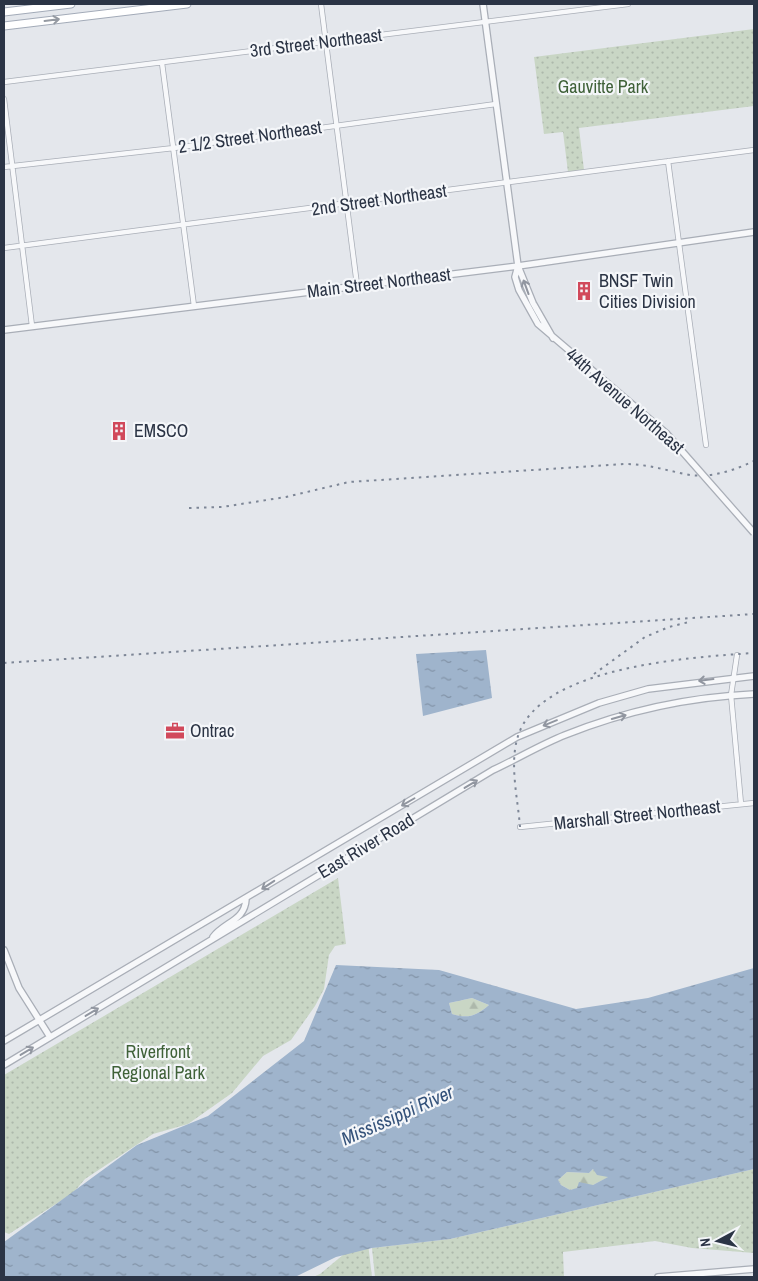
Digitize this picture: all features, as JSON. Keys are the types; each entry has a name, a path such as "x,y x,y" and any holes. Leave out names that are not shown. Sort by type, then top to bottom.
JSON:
{"main road":[{"path":"4,12 72,4"},
{"path":"4,26 187,4"}],"street":[{"path":"321,4 357,285"},
{"name":"44th Avenue Northeast","path":"483,4 518,266 533,302 553,338 666,433 754,533"},
{"name":"3rd Street Northeast","path":"4,82 628,4"},
{"path":"162,63 194,306"},
{"path":"4,98 32,326"},
{"name":"2 1/2 Street Northeast","path":"4,167 174,148 496,104"},
{"name":"2nd Street Northeast","path":"4,248 754,150"},
{"path":"668,162 706,445"},
{"name":"Main Street Northeast","path":"4,330 518,266 754,232"},
{"path":"737,654 731,695 741,804"},
{"name":"East River Road","path":"4,1041 531,731 599,702 648,689 754,676"},
{"name":"East River Road","path":"4,1065 493,770 565,736 616,718 668,704 731,695 754,694"},
{"name":"Marshall Street Northeast","path":"520,827 754,803"},
{"path":"210,941 217,931 242,914 246,907 246,899"},
{"path":"4,950 18,988 50,1037"},
{"path":"658,1277 754,1269"}],"green space":[{"name":"Gauvitte Park","path":"754,29 754,106 579,128 584,170 568,172 563,132 544,134 534,57"},
{"name":"Riverfront Regional Park","path":"338,878 346,944 335,946 329,955 324,989 315,1006 291,1040 263,1056 232,1093 188,1124 153,1134 85,1179 73,1193 9,1234 4,1232 4,1075"},
{"path":"472,998 489,1005 472,1016 452,1014 449,1003"},
{"path":"593,1169 609,1177 593,1185 570,1190 561,1185 558,1180 567,1172 589,1173"},
{"path":"754,1169 754,1253 692,1248 655,1241 563,1252 564,1277 375,1277 372,1248 450,1239"},
{"path":"367,1235 372,1277 313,1277 320,1274"}],"water":[{"path":"486,650 492,698 423,716 416,654"},
{"name":"Mississippi River","path":"336,965 439,970 576,1009 648,998 754,968 754,1169 450,1239 372,1248 336,1257 295,1277 4,1277 4,1242 137,1145 208,1116 304,1041","holes":["472,998 489,1005 472,1016 452,1014 449,1003","593,1169 597,1175 608,1177 593,1185 579,1182 577,1188 570,1190 561,1185 558,1180 567,1172 589,1173"]}],"railway":[{"path":"189,508 222,507 286,497 349,482 625,464 650,466 698,476 731,470 754,461"},
{"path":"4,663 754,614"},
{"path":"594,674 645,637 669,627 689,622"},
{"path":"520,827 514,770 515,747 518,736 532,712 556,694 586,680 621,670 694,658 754,653"}],"place":[{"name":"BNSF Twin Cities Division","path":"584,291"},
{"name":"EMSCO","path":"119,431"},
{"name":"Ontrac","path":"175,731"}]}
